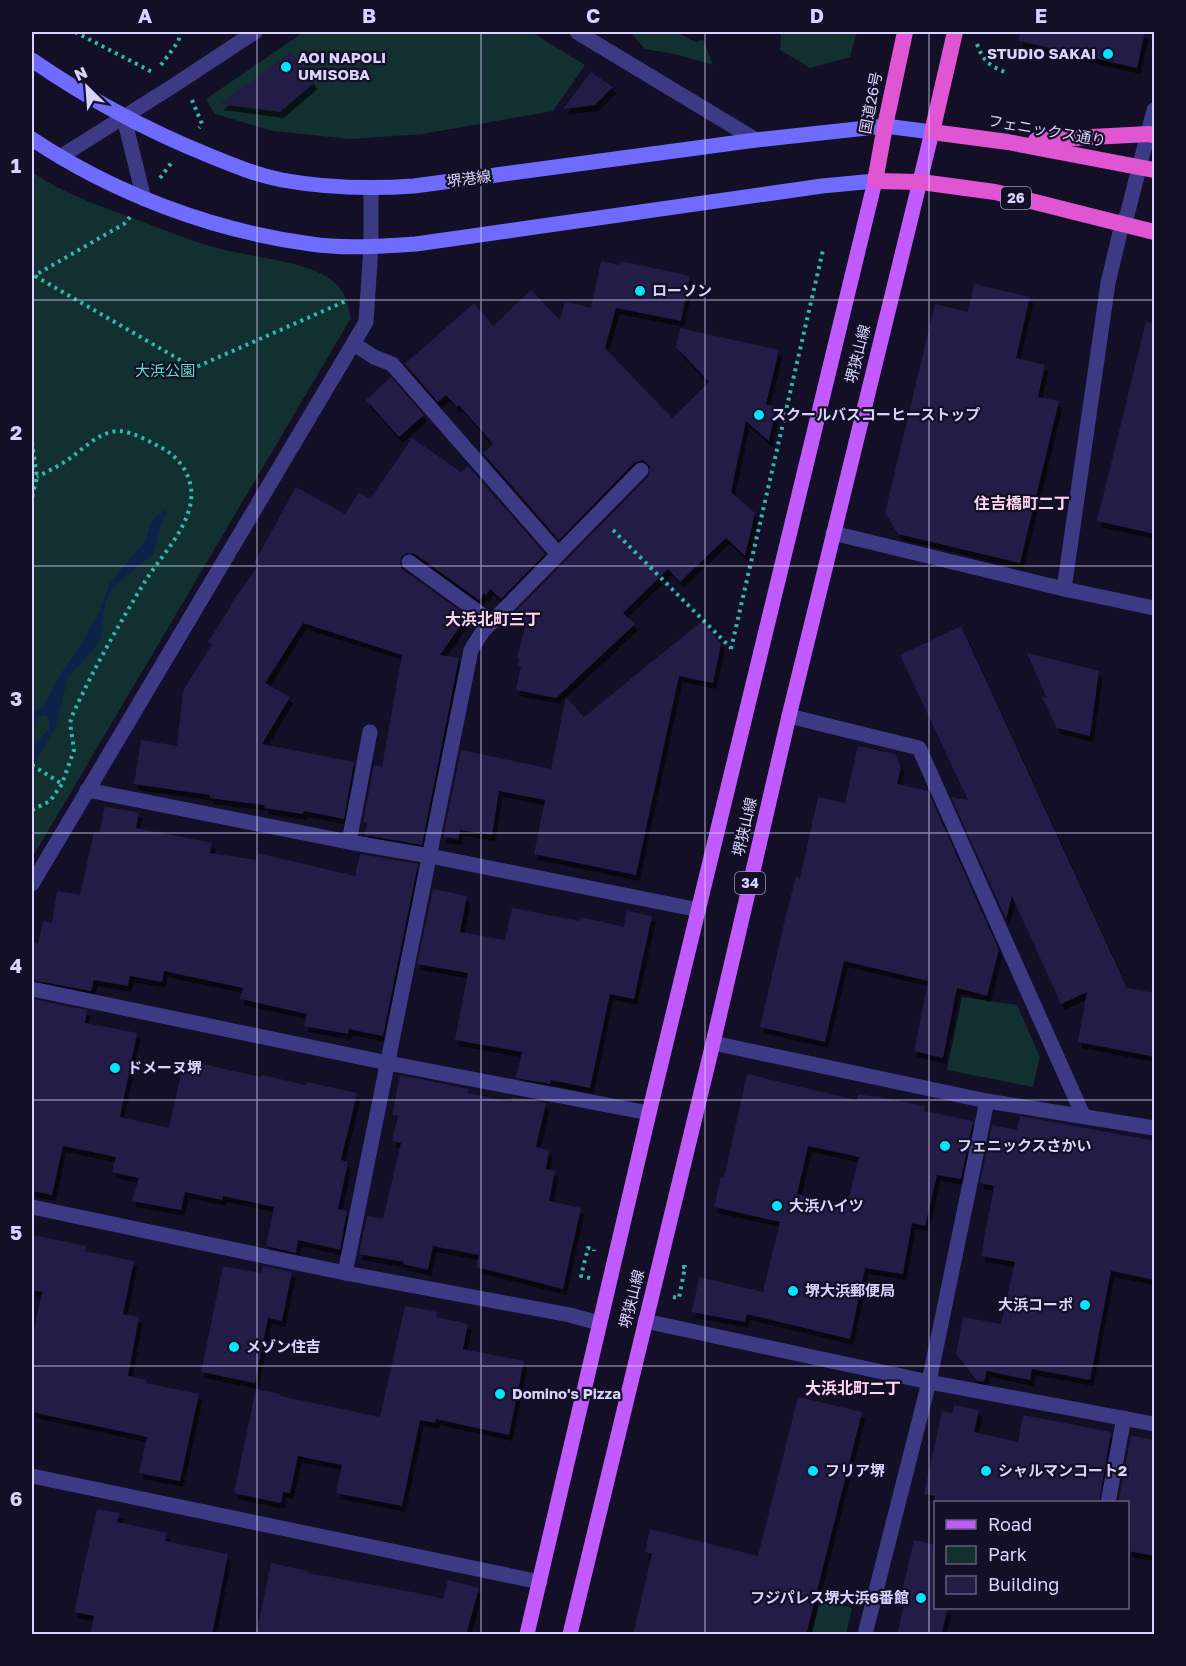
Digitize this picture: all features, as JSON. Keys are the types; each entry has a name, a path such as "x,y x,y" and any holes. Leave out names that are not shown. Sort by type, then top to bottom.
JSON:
{"highway":[{"name":"国道26号","path":"875,181 905,32"},
{"path":"932,132 955,32"},
{"name":"フェニックス通り","path":"932,132 1008,142 1147,168"},
{"path":"1008,142 1151,134"},
{"name":"26","path":"875,181 921,182 994,192 1155,232"}],"main road":[{"name":"堺港線","path":"32,60 124,118 185,146 248,171 280,180 317,186 371,189 414,186 756,140 885,126 932,132"},
{"name":"堺狭山線","path":"570,1635 833,533 932,132"},
{"path":"32,138 60,158 144,199 223,225 265,236 313,244 372,246 416,244 822,186 875,181"},
{"name":"堺狭山線","path":"527,1635 649,1113 875,181"}],"street":[{"path":"60,158 255,32"},
{"path":"577,32 756,140"},
{"path":"1064,589 1108,283 1122,224 1147,168 1155,110"},
{"path":"124,118 144,199"},
{"path":"32,884 366,322 372,246 371,189"},
{"path":"354,344 374,357 392,364 558,554"},
{"path":"345,1273 471,650 483,631 641,470"},
{"path":"833,533 1064,589 1155,608"},
{"path":"409,562 492,622"},
{"path":"789,716 919,748 1083,1115"},
{"path":"349,842 370,732"},
{"path":"87,789 699,910"},
{"path":"32,988 388,1063 649,1113"},
{"path":"713,1043 987,1101 1155,1128"},
{"path":"865,1635 929,1382 987,1101"},
{"path":"32,1207 345,1273 570,1315 599,1323"},
{"path":"645,1321 929,1382 1155,1424"},
{"path":"1108,1501 1124,1418"},
{"path":"32,1476 540,1582"}],"path":[{"path":"75,32 155,73 178,42 181,32"},
{"path":"975,38 986,62 1005,72"},
{"path":"192,100 202,124"},
{"path":"33,277 124,224"},
{"path":"598,515 731,649 823,250"},
{"path":"33,277 194,368 350,299"},
{"path":"32,810 50,801 62,784 74,750 70,723 72,716 145,582 177,534 188,511 191,491 190,482 182,464 174,456 132,434 120,431 88,443 70,458 38,477"},
{"path":"32,442 38,477 32,498"},
{"path":"32,765 57,781"},
{"path":"581,1276 588,1248 594,1249 592,1258"},
{"path":"585,1284 588,1275"}],"green space":[{"path":"304,32 531,32 585,65 553,111 423,134 350,139 273,131 215,114 206,99"},
{"path":"630,32 677,32 695,42 703,40 713,65 679,55 645,49"},
{"path":"781,32 857,32 850,57 810,68 780,50"},
{"name":"大浜公園","path":"32,172 82,198 188,239 221,249 292,264 319,273 335,283 342,292 351,318 32,858"},
{"path":"962,997 1017,1005 1040,1057 1033,1087 947,1070"},
{"path":"820,1600 852,1608 846,1634 812,1634"}],"water":[{"path":"164,510 167,514 162,522 153,554 113,587 105,603 101,639 68,676 55,729 32,766 32,749 48,729 50,722 46,716 42,716 32,723 32,714 44,705 97,617 110,583 146,540 150,526"}],"building":[{"name":"STUDIO SAKAI","path":"1020,32 1145,32 1137,68 1019,41"},
{"name":"AOI NAPOLI UMISOBA","path":"291,52 314,83 280,112 220,104"},
{"path":"591,72 613,87 595,105 563,109"},
{"path":"601,261 620,265 621,261 690,276 681,321 616,308 605,348 672,418 709,382 676,347 680,328 779,350 766,404 776,407 769,441 746,421 731,492 755,513 745,556 726,538 680,582 668,569 623,613 635,624 556,698 516,690 521,666 518,666 519,658 517,658 526,623 515,612 648,477 650,467 643,460 634,463 559,540 483,453 493,444 459,405 457,407 446,395 438,402 405,364 474,303 493,326 531,290 560,320 565,301 591,308"},
{"path":"974,284 1030,297 1016,358 1045,365 1038,397 1059,401 1020,563 898,534 885,513 935,304 968,312"},
{"path":"1146,322 1155,323 1155,534 1097,521"},
{"path":"391,377 424,415 399,437 366,400"},
{"path":"412,438 461,472 468,466 545,554 501,599 490,589 479,600 415,554 406,553 401,557 400,565 403,570 467,616 440,655 459,658 422,845 364,835 367,823 363,822 374,765 382,767 402,655 303,623 265,683 290,697 262,744 354,762 344,819 304,811 303,814 264,808 265,805 209,798 210,795 134,784 141,740 177,746 183,691 212,644 208,642 230,605 258,566 254,563 296,487 345,514 359,492 370,499"},
{"path":"702,621 721,644 713,683 679,676 636,875 534,854 545,800 499,791 492,835 460,830 458,839 443,837 461,750 551,769 566,697 584,717"},
{"path":"961,626 1127,988 1155,993 1155,1057 1078,1042 1087,992 1061,1004 1012,896 1006,919 951,797 968,800 900,655"},
{"path":"1027,653 1099,671 1090,736 1057,728 1042,697 1047,698"},
{"path":"858,746 895,754 901,767 897,784 928,791 999,950 987,996 957,988 943,1058 914,1051 928,981 844,961 825,1042 760,1027 796,877 800,878 818,797 845,803"},
{"path":"105,807 139,812 136,828 212,843 210,853 256,860 257,853 355,876 360,854 418,864 383,1036 349,1029 348,1034 304,1026 307,1014 240,999 243,988 164,971 162,982 130,976 128,986 94,980 91,991 32,980 32,942 38,944 43,921 52,923 57,891 80,895 94,832 99,833"},
{"path":"433,889 467,896 460,932 505,940 512,908 580,921 581,917 624,927 627,911 652,916 634,999 610,994 590,1088 551,1080 550,1084 516,1078 522,1052 455,1040 468,973 417,964"},
{"path":"32,999 87,1010 85,1023 137,1033 120,1117 169,1128 184,1060 261,1077 262,1075 306,1085 307,1082 357,1093 341,1160 348,1162 338,1209 347,1211 340,1250 298,1240 296,1253 266,1246 274,1207 223,1196 222,1200 185,1192 181,1210 132,1201 139,1178 112,1172 116,1157 63,1146 52,1195 32,1191"},
{"path":"747,1074 856,1100 858,1094 925,1106 924,1111 973,1121 961,1179 937,1175 925,1226 912,1223 903,1274 865,1268 850,1339 747,1314 745,1322 692,1312 699,1277 763,1292 780,1222 714,1207 721,1177 724,1178","holes":["808,1146 859,1157 847,1205 797,1194"]},
{"path":"400,1075 469,1089 468,1093 511,1102 512,1097 546,1103 536,1147 549,1150 546,1169 555,1171 549,1201 581,1208 563,1289 476,1267 479,1255 433,1246 428,1270 403,1264 404,1262 359,1254 367,1216 383,1219 401,1143 392,1141 398,1116 392,1115"},
{"path":"1020,1116 1155,1141 1155,1280 1111,1271 1090,1380 1032,1369 1030,1380 987,1371 984,1382 977,1381 956,1354 963,1317 1001,1324 1015,1262 981,1256 994,1186 980,1183 992,1125 1017,1130"},
{"path":"32,1235 86,1246 85,1251 134,1261 123,1314 139,1317 128,1376 147,1380 146,1383 199,1394 180,1481 139,1473 147,1437 32,1412 32,1339 42,1292 32,1290"},
{"name":"メゾン住吉","path":"223,1266 261,1273 263,1266 292,1272 282,1321 268,1318 255,1383 201,1372"},
{"path":"405,1306 437,1312 436,1317 468,1324 463,1349 524,1361 509,1435 436,1419 435,1423 420,1420 402,1506 336,1493 342,1465 298,1456 290,1493 283,1492 281,1503 234,1493 256,1389 380,1417"},
{"name":"フリア堺","path":"798,1397 862,1412 806,1635 633,1635 652,1554 645,1552 650,1529 758,1556"},
{"path":"954,1405 979,1410 974,1432 1018,1442 1023,1415 1111,1432 1099,1501 934,1501 933,1503 935,1496 924,1494 942,1411 952,1413"},
{"path":"1131,1436 1155,1440 1155,1556 1129,1551 1129,1501 1118,1501"},
{"path":"97,1509 120,1513 117,1522 167,1533 165,1541 228,1554 212,1635 90,1635 94,1616 74,1612"},
{"name":"フジパレス堺大浜6番館","path":"914,1540 934,1545 934,1609 948,1609 941,1635 897,1635 908,1589 903,1588"},
{"path":"271,1563 308,1571 308,1573 443,1599 448,1580 479,1588 466,1635 256,1635"}],"place":[{"name":"STUDIO SAKAI","path":"1108,54"},
{"name":"AOI NAPOLI UMISOBA","path":"286,67"},
{"name":"ローソン","path":"640,291"},
{"name":"スクールバスコーヒーストップ","path":"759,415"},
{"name":"ドメーヌ堺","path":"115,1068"},
{"name":"フェニックスさかい","path":"945,1146"},
{"name":"大浜ハイツ","path":"777,1206"},
{"name":"堺大浜郵便局","path":"793,1291"},
{"name":"大浜コーポ","path":"1085,1305"},
{"name":"メゾン住吉","path":"234,1347"},
{"name":"Domino's Pizza","path":"500,1394"},
{"name":"フリア堺","path":"813,1471"},
{"name":"シャルマンコート2","path":"986,1471"},
{"name":"フジパレス堺大浜6番館","path":"921,1598"}],"district":[{"name":"住吉橋町二丁","path":"1022,503"},
{"name":"大浜北町三丁","path":"493,619"},
{"name":"大浜北町二丁","path":"853,1388"}]}
